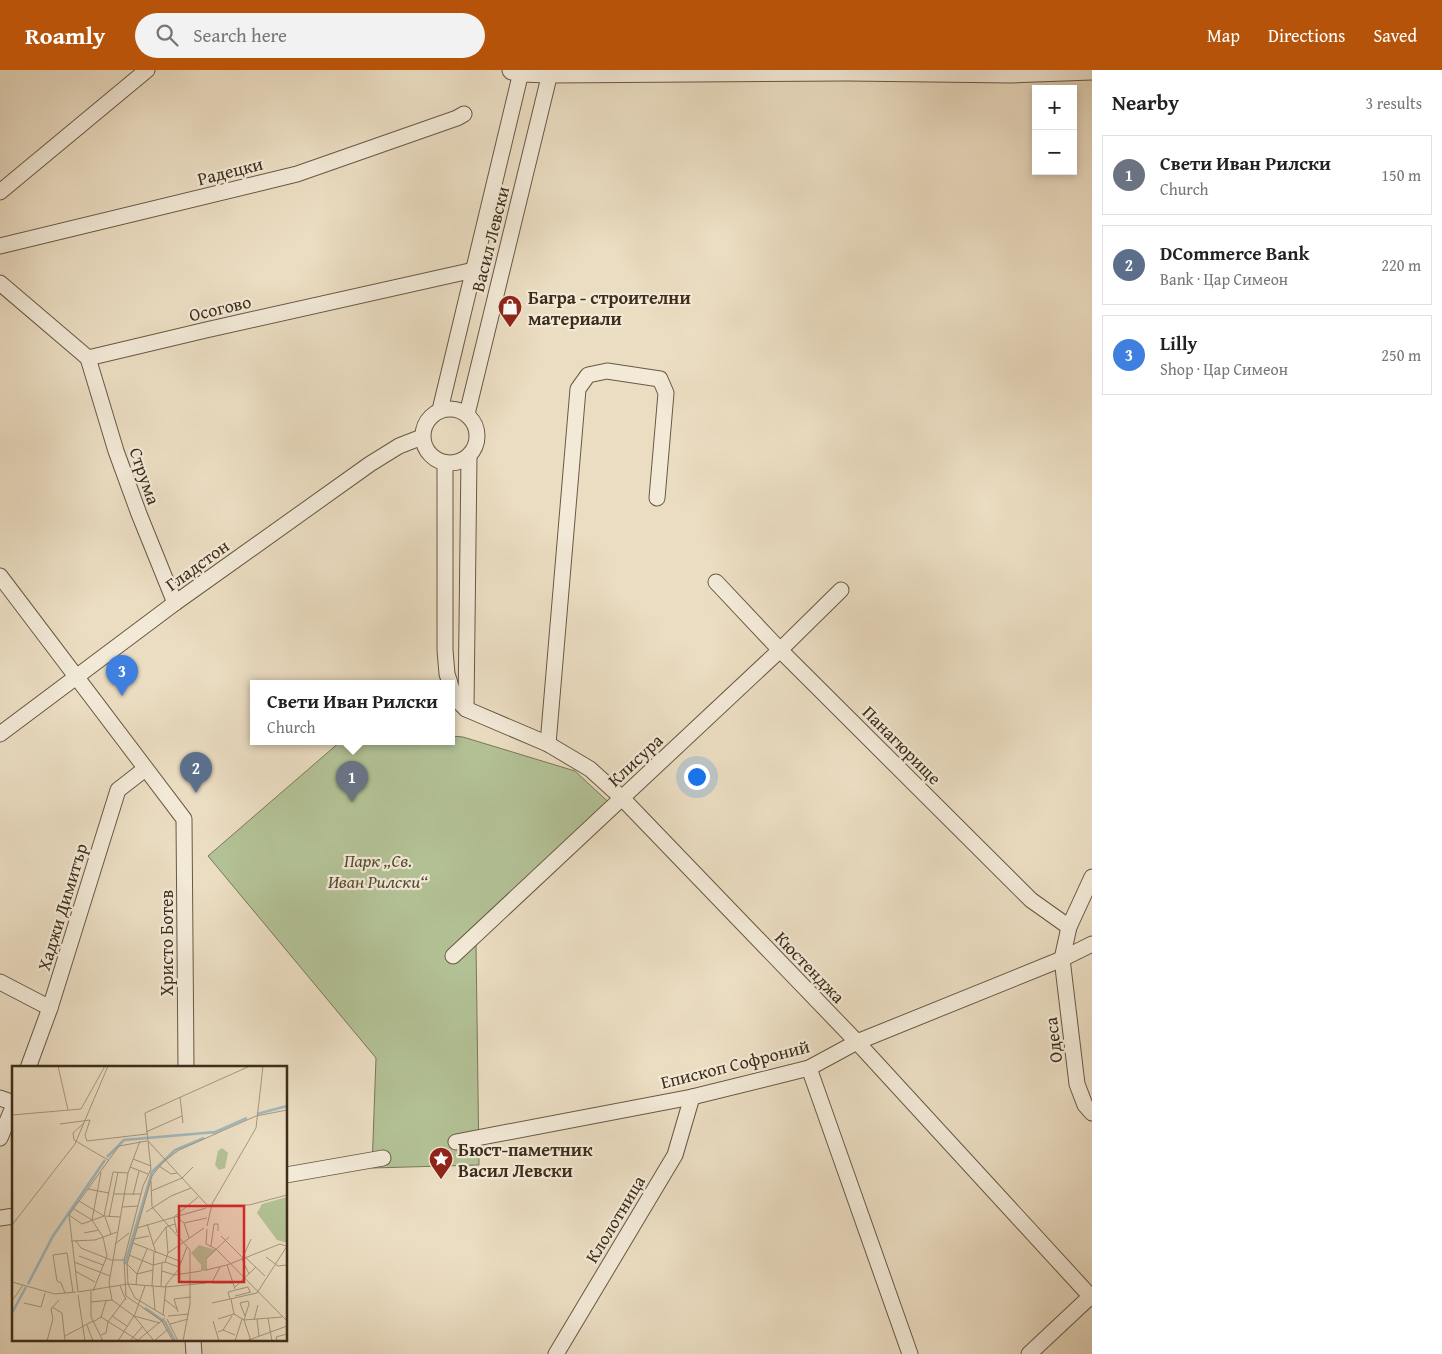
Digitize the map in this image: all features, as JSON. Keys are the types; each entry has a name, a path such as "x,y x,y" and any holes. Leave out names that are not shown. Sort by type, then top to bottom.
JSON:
{"street":[{"path":"0,192 148,70"},
{"path":"519,71 1012,73 1092,70"},
{"name":"Васил Левски","path":"440,410 519,71"},
{"name":"Васил Левски","path":"467,414 550,71"},
{"name":"Радецки","path":"0,246 297,174 464,114"},
{"name":"Осогово","path":"88,358 474,270"},
{"path":"0,283 88,358"},
{"name":"Струма","path":"88,358 116,451 175,604"},
{"path":"548,744 578,389 588,376 607,371 660,379 666,393 657,498"},
{"path":"450,408 467,414 474,422 477,430 477,440 469,456 455,463 444,463 432,456 423,444 422,437 423,428 427,420 440,410 450,408"},
{"name":"Гладстон","path":"0,734 175,604 370,464 399,446 422,437"},
{"path":"466,709 469,456"},
{"path":"444,463 445,650 449,680"},
{"path":"2,582 78,677 146,769"},
{"name":"Панагюрище","path":"716,582 780,650 1031,900 1069,927"},
{"name":"Клисура","path":"453,956 780,650 841,590"},
{"path":"455,695 466,709"},
{"name":"Кюстенджа","path":"466,709 548,744 590,769 622,798 857,1042 1092,1296"},
{"name":"Христо Ботев","path":"146,769 184,819 186,1066"},
{"name":"Хаджи Димитър","path":"29,1066 50,1008 118,790 146,769"},
{"name":"Одеса","path":"1092,877 1069,927 1062,959 1076,1084 1085,1105 1092,1113"},
{"name":"Епископ Софроний","path":"456,1142 692,1097 809,1068 857,1042 1062,959 1092,944"},
{"path":"0,982 50,1008"},
{"path":"809,1068 910,1354"},
{"name":"Клолотница","path":"556,1354 675,1155 692,1097"},
{"path":"0,1098 12,1103"},
{"path":"0,1138 12,1109"},
{"path":"288,1175 383,1158"},
{"path":"1029,1354 1092,1296"}],"green space":[{"name":"Парк „Св. Иван Рилски“","path":"455,736 463,737 575,771 618,811 476,943 479,1165 372,1168 376,1058 208,856 336,745 455,745"}],"place":[{"name":"Багра - строителни материали","path":"510,328"},
{"name":"Lilly","path":"122,696"},
{"name":"DCommerce Bank","path":"196,793"},
{"name":"Свети Иван Рилски","path":"352,802"},
{"name":"Бюст-паметник Васил Левски","path":"441,1180"}]}
